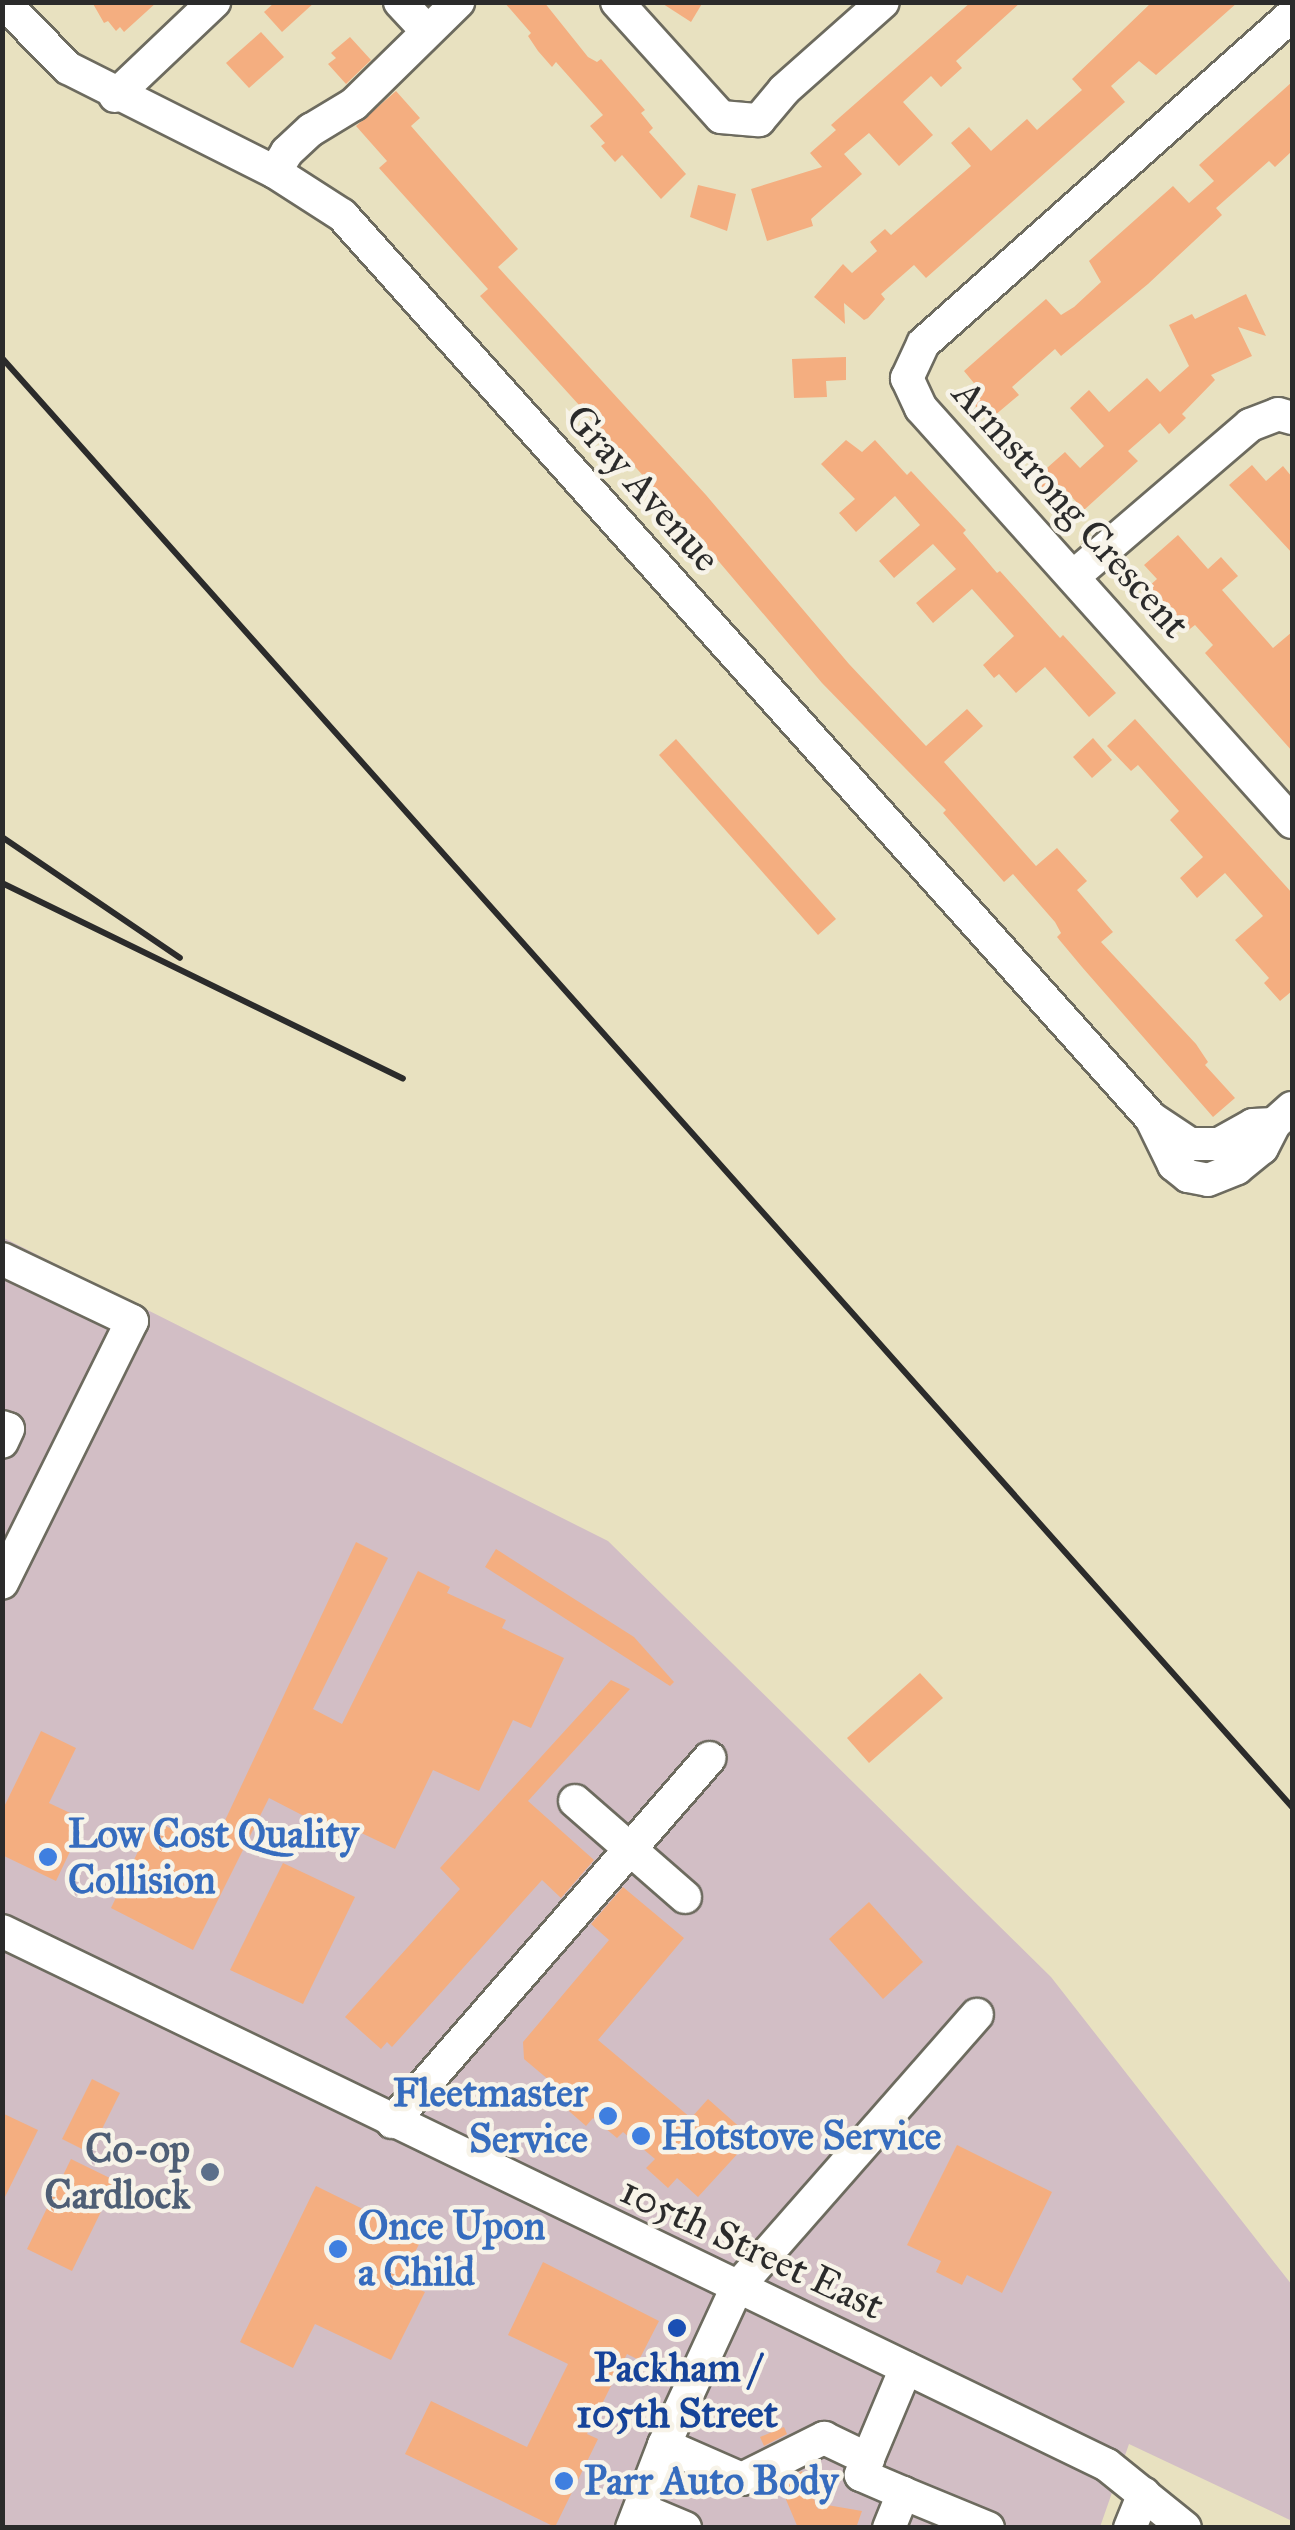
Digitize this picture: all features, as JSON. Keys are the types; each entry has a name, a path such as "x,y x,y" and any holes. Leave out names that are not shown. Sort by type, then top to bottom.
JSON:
{"street":[{"name":"Gray Avenue","path":"3,2 68,68 115,96 275,172 342,215 1151,1118 1190,1144 1219,1144 1253,1125 1283,1116"},
{"path":"115,96 214,2"},
{"path":"400,2 426,31"},
{"path":"275,172 287,152 311,130 354,104 458,2"},
{"path":"617,2 644,17 721,116 759,120 784,90 882,2"},
{"name":"Armstrong Crescent","path":"1292,15 923,344 907,378 921,408 1292,822"},
{"path":"1074,576 1250,425 1278,414 1292,418"},
{"path":"2,1258 132,1321 2,1583"},
{"path":"2,1426 8,1429 2,1442"},
{"path":"392,2122 709,1758"},
{"path":"576,1801 684,1897"},
{"name":"105th Street East","path":"2,1931 736,2289 1108,2464 1185,2528"},
{"path":"685,2528 636,2518 664,2444 736,2289 977,2015"},
{"path":"906,2368 861,2475 988,2528"},
{"path":"664,2444 742,2479 824,2438 868,2459"},
{"path":"889,2528 904,2493"},
{"path":"1130,2528 1144,2494"}],"shaded area":[{"path":"2,1237 608,1541 1051,1977 1292,2285 1292,2521 1129,2444 1100,2527 3,2527"}],"building":[{"path":"92,2 157,2 124,32 120,27 116,31 108,21 104,23"},
{"path":"275,2 315,2 282,32 264,12"},
{"path":"504,2 544,2 588,57 597,62 601,59 645,110 641,113 653,128 649,132 686,174 661,199 622,155 615,162 601,146 605,143 590,126 603,115 556,62 552,67 528,36 531,33"},
{"path":"660,2 703,2 691,22"},
{"path":"971,2 1021,2 956,61 962,68 941,87 931,76 903,102 933,135 899,166 869,133 844,154 862,174 811,219 813,226 767,241 751,189 822,167 810,153 836,130 831,125"},
{"path":"1152,2 1238,2 1156,75 1139,61 1111,86 1125,102 926,278 914,265 881,294 885,299 864,320 844,303 845,324 814,297 843,264 852,273 877,251 870,242 885,229 891,235 971,166 951,143 969,127 991,151 1027,119 1037,130 1082,90 1072,79"},
{"path":"261,32 284,57 249,88 226,63"},
{"path":"350,37 371,60 346,84 328,64 336,58 331,53"},
{"path":"1292,82 1292,151 1275,167 1269,161 1216,208 1222,215 1148,284 1061,356 1055,349 1012,387 1019,395 988,421 968,397 978,388 964,371 1046,299 1061,315 1074,307 1101,282 1089,261 1173,186 1189,203 1214,181 1199,165"},
{"path":"396,91 420,118 411,126 518,249 498,267 706,495 849,664 926,746 967,709 983,726 944,762 1036,866 1057,848 1087,881 1077,890 1113,932 1101,942 1196,1044 1208,1062 1205,1065 1235,1098 1213,1117 1057,937 1061,933 1055,922 1013,874 1004,882 943,813 946,810 822,683 687,524 480,296 488,289 379,168 387,161 356,126"},
{"path":"698,185 736,194 727,231 690,217"},
{"path":"1246,294 1266,336 1238,327 1252,356 1211,375 1215,380 1182,414 1186,418 1169,434 1160,423 1128,451 1138,461 1084,510 1069,494 1053,509 1030,483 1065,452 1080,468 1104,446 1070,408 1089,390 1109,412 1147,378 1160,392 1189,366 1169,325 1192,314 1195,319"},
{"path":"846,357 846,380 826,381 827,397 794,398 792,359"},
{"path":"846,440 862,452 875,440 907,475 911,471 966,530 963,533 997,573 1000,571 1116,693 1089,717 1045,667 1016,693 999,674 994,678 983,665 1014,636 972,589 933,623 916,603 956,569 933,544 894,578 879,561 920,525 895,496 856,532 839,513 855,499 821,464"},
{"path":"1252,465 1266,481 1283,466 1292,477 1292,553 1229,485"},
{"path":"1178,535 1208,569 1221,557 1238,576 1222,590 1273,648 1292,632 1292,751 1205,653 1213,645 1195,625 1186,632 1148,587 1157,579 1144,565"},
{"path":"1135,719 1292,893 1292,991 1280,1001 1264,983 1269,978 1235,940 1263,916 1225,873 1197,898 1180,878 1203,857 1170,820 1179,811 1138,765 1131,771 1107,746"},
{"path":"1093,738 1112,760 1092,778 1073,757"},
{"path":"676,739 836,919 818,935 659,755"},
{"path":"356,1542 388,1558 313,1709 342,1724 418,1571 450,1587 447,1593 506,1620 502,1628 564,1658 531,1728 513,1720 479,1791 433,1770 395,1849 334,1820 329,1829 269,1798 193,1950 111,1908 153,1820 212,1848"},
{"path":"496,1549 634,1637 674,1682 670,1686 485,1567"},
{"path":"920,1673 943,1698 869,1763 847,1738"},
{"path":"611,1680 630,1689 528,1801 594,1860 561,1898 542,1880 392,2047 387,2042 381,2049 345,2017 460,1889 440,1868"},
{"path":"41,1731 76,1748 49,1803 85,1820 56,1881 2,1855 2,1811"},
{"path":"283,1863 355,1897 303,2004 230,1970"},
{"path":"623,1887 684,1938 598,2040 691,2118 708,2099 752,2138 698,2197 677,2178 668,2188 646,2168 655,2159 623,2132 617,2138 593,2118 586,2126 562,2105 569,2097 524,2059 523,2042 609,1940 591,1924"},
{"path":"869,1902 923,1962 883,1999 829,1939"},
{"path":"92,2079 120,2093 90,2153 62,2139"},
{"path":"2,2113 38,2130 2,2203"},
{"path":"957,2145 1052,2192 1002,2293 967,2275 962,2285 936,2272 941,2261 907,2245"},
{"path":"71,2159 116,2181 72,2271 27,2249"},
{"path":"316,2186 422,2238 401,2281 425,2292 391,2360 315,2324 293,2368 240,2342"},
{"path":"543,2262 659,2321 639,2360 627,2354 587,2434 598,2439 555,2527 405,2454 431,2401 527,2447 568,2364 508,2335"},
{"path":"784,2427 787,2434 764,2446 760,2437"},
{"path":"802,2471 818,2509 827,2505 862,2511 856,2528 798,2528 779,2483"}],"railway":[{"path":"2,358 1292,1807"},
{"path":"2,837 180,958"},
{"path":"2,883 403,1079"}],"place":[{"name":"Low Cost Quality Collision","path":"48,1857"},
{"name":"Fleetmaster Service","path":"608,2116"},
{"name":"Hotstove Service","path":"641,2136"},
{"name":"Co-op Cardlock","path":"210,2172"},
{"name":"Once Upon a Child","path":"338,2249"},
{"name":"Packham / 105th Street","path":"677,2328"},
{"name":"Parr Auto Body","path":"564,2481"}]}
